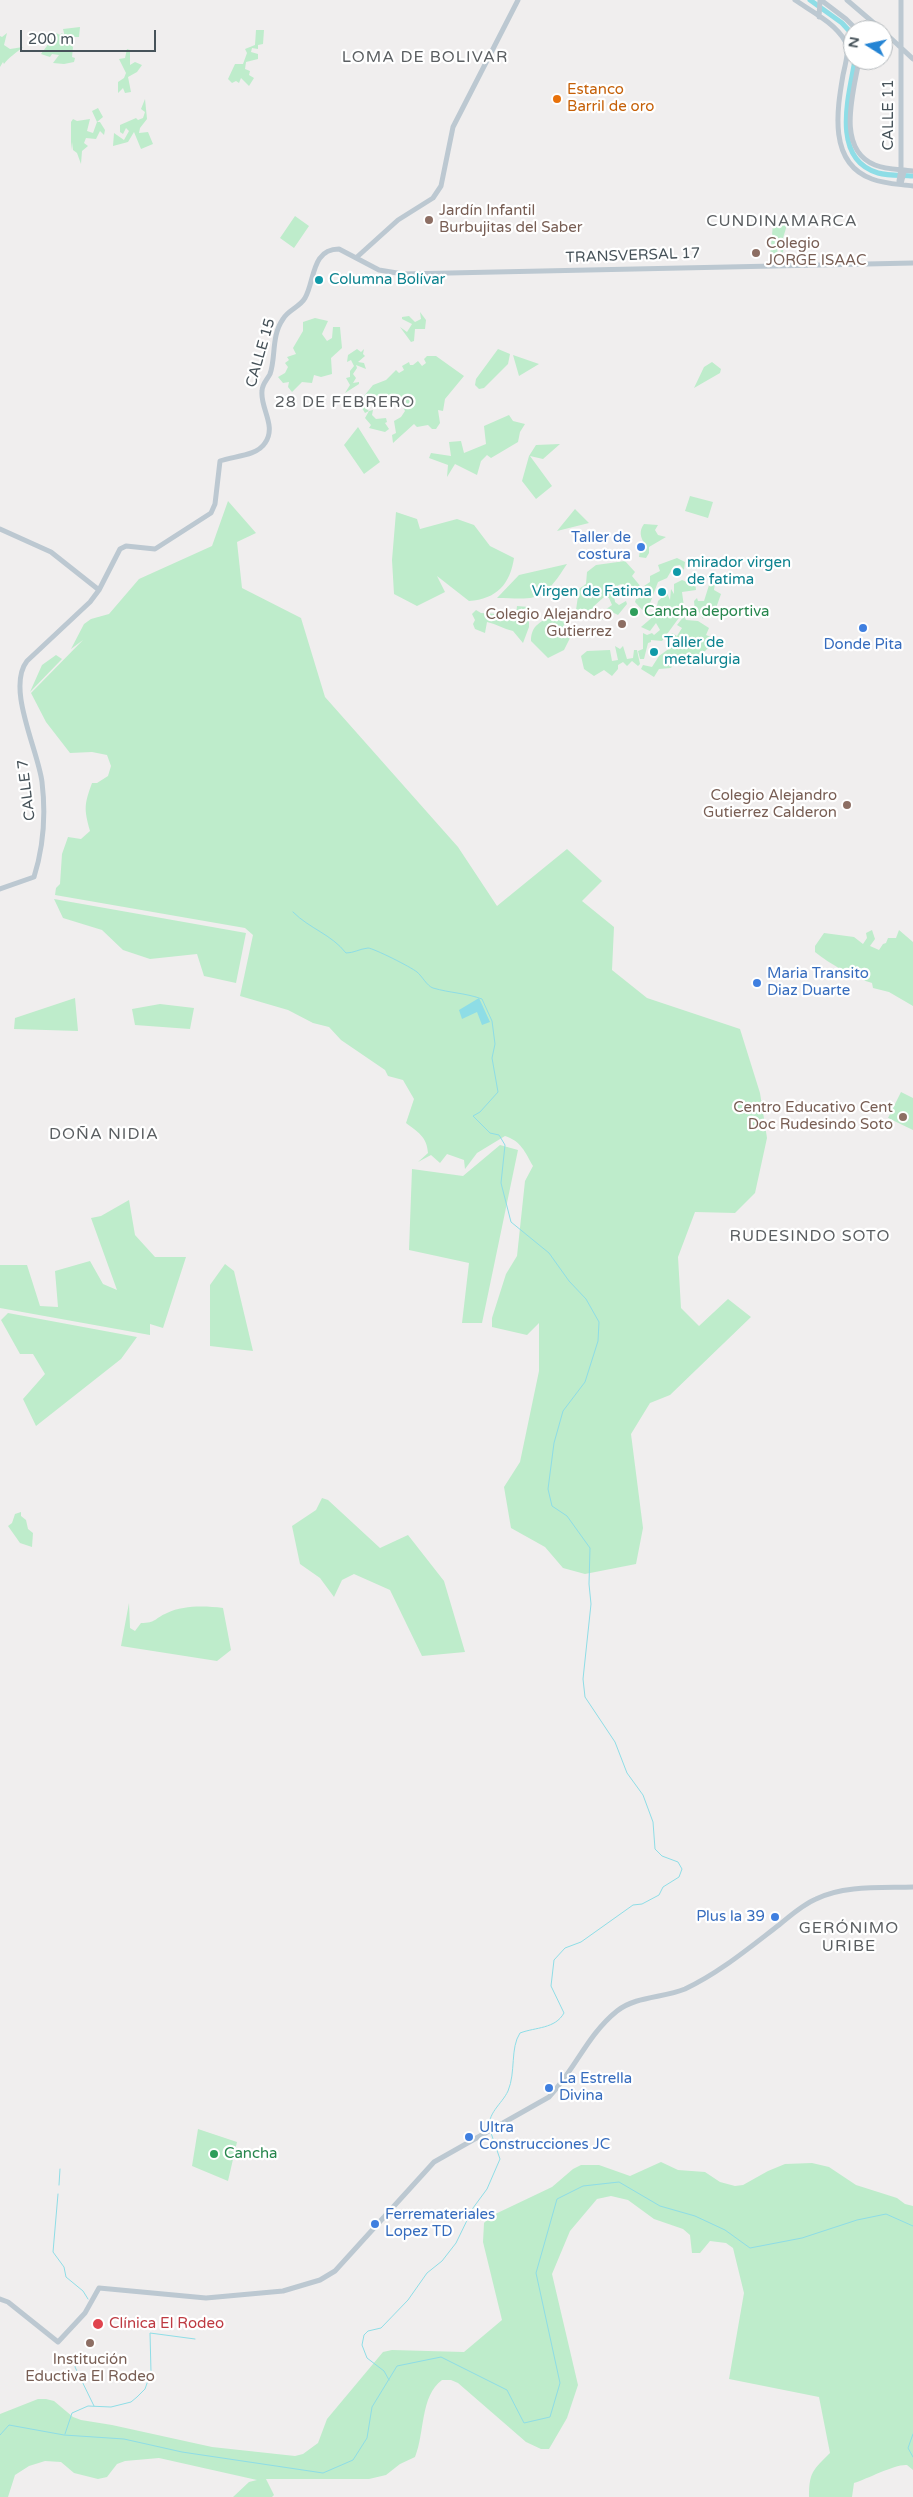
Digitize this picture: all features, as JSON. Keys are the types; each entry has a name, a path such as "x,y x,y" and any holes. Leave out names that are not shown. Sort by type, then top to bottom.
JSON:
{"main road":[{"path":"357,257 398,220 425,205 442,186 447,169 453,127 518,0"},
{"path":"795,0 820,14 839,33 846,46 836,120 840,141 846,157 866,177 878,181 901,182 913,186"},
{"path":"847,0 871,20"},
{"name":"CALLE 11","path":"901,0 901,182"},
{"path":"820,14 821,1"},
{"path":"821,1 847,20"},
{"path":"893,39 913,59"},
{"path":"857,70 850,119 854,143 863,157 871,163 901,172 913,171"},
{"name":"CALLE 15","path":"21,701 19,684 25,663 67,626 100,590 120,549 126,546 154,549 207,515 215,504 220,461 252,452 265,443 269,433 269,424 262,389 271,372 279,326 283,318 306,298 314,270 324,254 339,249 357,257"},
{"name":"TRANSVERSAL 17","path":"357,257 379,270 403,274 913,263"},
{"path":"0,529 51,552 100,590"},
{"name":"CALLE 7","path":"0,888 34,877 44,833 43,793 33,741 21,701"},
{"path":"0,2299 8,2302 58,2342 85,2313 99,2288 206,2298 283,2291 320,2280 335,2271 434,2162 549,2097 561,2084 580,2053 600,2027 618,2010 632,2002 659,1997 684,1989 712,1975 816,1898 850,1890 913,1887"}],"green space":[{"path":"80,27 79,37 70,37 70,44 73,47 72,57 75,58 74,62 64,64 53,63 59,55 52,54 50,57 41,54 52,39 55,40 56,33 60,35 62,33 66,41 63,29"},
{"path":"256,30 264,30 263,44 258,45 258,49 252,48 251,52 258,54 258,59 246,62 245,69 250,71 249,75 254,78 249,86 241,78 239,83 236,81 232,83 228,79 235,64 243,64 247,53 245,49 255,45"},
{"path":"7,33 4,45 10,49 23,47 4,64 3,62 0,67 0,36 2,37"},
{"path":"127,49 130,50 130,65 135,62 142,65 137,72 128,77 131,92 125,93 123,88 118,93 118,82 124,78 126,73 119,59 125,58"},
{"path":"145,99 147,119 140,128 139,133 148,132 153,144 141,149 134,132 128,142 113,146 114,133 124,140 129,131 126,128 123,134 120,132 120,125 136,118 138,120 143,118 145,112 141,109"},
{"path":"98,108 103,117 97,122 92,111"},
{"path":"73,119 77,121 90,119 87,131 93,133 97,122 100,122 105,130 104,135 100,131 96,139 86,138 84,143 88,146 82,151 81,164 77,153 73,150 72,142 71,150 71,122"},
{"path":"295,216 309,226 294,248 280,238"},
{"path":"788,222 783,238 794,242 792,249 789,248 789,243 784,243 783,253 781,254 780,248 777,247 778,256 770,257 773,224"},
{"path":"420,312 426,320 425,329 415,329 414,341 411,342 400,327 407,332 412,324 402,319 402,317 409,316 415,322 421,319"},
{"path":"315,318 328,321 322,334 327,341 332,338 333,327 340,327 342,348 331,358 332,374 321,377 314,375 312,383 302,382 292,392 288,387 289,382 283,383 278,377 285,373 288,367 285,363 289,360 287,357 296,354 293,348 303,331 303,322"},
{"path":"357,349 361,352 364,349 363,354 365,356 358,362 364,363 366,369 356,365 357,368 353,374 356,378 353,383 359,382 359,384 345,393 350,385 346,378 350,377 350,371 354,366 351,360 347,362 348,355"},
{"path":"498,349 510,354 508,364 484,388 479,389 475,385 476,379"},
{"path":"513,355 539,364 519,376"},
{"path":"427,356 436,356 464,376 445,399 443,411 438,410 440,423 436,429 432,429 428,425 417,427 414,424 393,443 392,435 396,433 394,421 401,417 405,411 403,407 370,397 373,401 365,408 369,411 365,413 362,408 366,402 364,396 373,385 386,380 396,370 399,373 404,370 402,366 409,362 410,365 413,365 418,361 422,366 426,363 424,359"},
{"path":"712,362 721,369 720,373 694,388 704,367"},
{"path":"373,410 372,415 376,419 386,418 387,422 385,423 389,429 385,432 369,428 371,425 365,418 369,411"},
{"path":"509,415 513,421 525,424 520,432 518,442 491,458 487,455 481,461 477,475 455,464 447,477 448,465 429,458 431,453 451,456 449,442 461,441 464,453 486,444 484,426"},
{"path":"358,427 380,462 364,474 344,445"},
{"path":"560,444 543,459 530,456 552,486 536,499 522,481 529,456 536,445"},
{"path":"690,496 713,502 708,518 685,511"},
{"path":"228,501 256,533 237,542 242,588 301,618 325,697 458,847 497,906 567,849 602,881 582,901 614,927 612,970 647,998 740,1029 760,1093 767,1138 755,1193 735,1213 695,1212 678,1257 681,1308 699,1326 728,1299 751,1317 670,1395 650,1403 631,1434 643,1528 636,1564 585,1574 563,1568 545,1547 511,1528 504,1487 520,1462 539,1371 539,1323 527,1335 492,1327 492,1318 506,1274 517,1256 525,1181 533,1166 522,1148 515,1141 505,1136 477,1153 465,1169 464,1160 447,1154 440,1163 431,1155 418,1162 428,1153 427,1147 421,1135 406,1123 414,1099 403,1080 388,1076 385,1070 341,1040 329,1027 313,1023 288,1010 240,996 253,935 245,928 55,895 56,888 60,884 62,854 68,837 81,839 90,831 86,807 89,790 92,783 97,783 108,776 111,766 107,755 92,752 70,753 46,722 31,693 83,640 71,649 84,624 91,619 109,614 139,579 212,546"},
{"path":"575,509 589,523 557,531"},
{"path":"396,512 417,519 420,529 457,519 474,525 490,546 514,558 505,583 487,597 469,601 437,576 445,592 417,606 394,594 392,560"},
{"path":"644,524 658,525 655,530 658,535 666,537 649,547 649,553 646,558 639,557 640,550 644,549 645,544 641,534"},
{"path":"677,558 685,562 684,570 680,565 674,566 667,578 658,582 646,614 635,602 636,599 646,596 647,588 644,586 650,582 650,576 660,571 658,565"},
{"path":"625,561 635,572 632,576 641,587 632,590 621,584 613,588 615,602 619,605 626,601 627,604 618,615 612,612 602,620 599,614 612,605 609,598 604,597 594,606 597,613 594,615 576,610 579,589 586,584 587,572 596,565"},
{"path":"567,564 552,585 539,596 532,598 497,598 519,575"},
{"path":"716,577 714,590 721,594 716,608 707,607 703,619 699,612 695,611 694,601 697,598 698,601 704,601 710,582"},
{"path":"682,580 694,585 695,581 696,590 682,592 684,607 681,615 662,641 651,640 648,643 644,659 640,659 638,651 643,649 643,633 647,635 652,633 654,635 660,630 656,623 650,631 641,627 655,615 658,601 667,593 670,600 671,589 674,594 674,584"},
{"path":"517,606 529,607 529,627 523,643 513,631 491,623 487,622 485,633 475,629 473,624 475,620 472,614 476,610 481,613 516,615"},
{"path":"554,614 556,620 567,620 562,628 564,636 570,638 564,650 548,658 531,641 531,635 538,624"},
{"path":"684,616 686,620 698,621 709,628 706,635 716,639 715,649 707,649 701,655 692,659 675,661 671,668 659,669 654,677 641,669 643,665 652,667 659,656 674,645 670,636 672,633 677,636 682,628 677,625"},
{"path":"615,646 620,649 623,646 627,659 633,658 634,650 637,650 640,664 638,666 632,661 627,666 623,662 618,665 618,669 612,676 604,670 594,676 584,669 581,656 587,651 610,650 612,661 618,660"},
{"path":"56,655 62,659 30,692 42,665"},
{"path":"54,899 246,933 236,983 204,976 197,954 150,959 123,950 102,930 63,918"},
{"path":"872,930 875,939 870,946 879,950 888,938 896,938 899,930 913,942 913,1006 889,992 873,988 872,983 843,970 815,952 815,946 824,933 854,937 863,944 867,938 866,933"},
{"path":"75,998 78,1031 14,1029 15,1018"},
{"path":"160,1004 194,1008 190,1029 135,1025 132,1009"},
{"path":"901,1092 913,1098 913,1130 888,1118"},
{"path":"500,1145 518,1150 482,1323 462,1323 469,1263 409,1250 412,1169 463,1176"},
{"path":"129,1200 135,1235 155,1257 186,1257 163,1328 150,1324 150,1335 0,1308 0,1265 27,1265 40,1306 58,1307 55,1271 90,1261 103,1284 117,1290 91,1218 101,1216"},
{"path":"225,1264 234,1271 253,1351 210,1346 210,1285"},
{"path":"8,1313 137,1337 121,1359 36,1426 23,1399 45,1374 33,1354 20,1354 1,1320"},
{"path":"322,1498 328,1500 380,1548 408,1535 444,1581 465,1652 422,1656 390,1590 354,1574 342,1580 334,1597 320,1578 300,1564 292,1526 316,1510"},
{"path":"21,1512 21,1516 26,1520 28,1529 33,1533 32,1547 20,1543 8,1526 12,1523 15,1514"},
{"path":"129,1603 130,1628 135,1631 141,1623 153,1621 174,1610 187,1607 223,1608 231,1650 217,1661 121,1646"},
{"name":"Cancha","path":"198,2129 237,2142 228,2181 192,2166"},
{"path":"661,2162 678,2170 705,2172 720,2182 735,2186 743,2185 785,2164 812,2163 829,2167 856,2185 897,2198 905,2204 913,2206 913,2470 907,2465 902,2465 854,2483 852,2497 809,2497 813,2472 830,2453 819,2397 729,2379 744,2293 733,2248 726,2243 710,2241 700,2253 692,2253 690,2235 683,2229 654,2219 628,2200 611,2196 597,2199 570,2231 552,2274 578,2385 567,2418 549,2449 541,2449 526,2442 458,2383 451,2380 442,2380 435,2387 426,2405 415,2457 400,2464 386,2475 369,2479 266,2479 274,2495 272,2497 233,2497 249,2482 257,2480 159,2458 125,2461 117,2464 107,2477 98,2479 74,2473 61,2462 45,2461 29,2466 15,2475 8,2497 0,2497 0,2414 38,2399 54,2401 73,2417 81,2420 212,2447 295,2456 303,2454 318,2443 327,2419 383,2352 392,2350 464,2352 502,2320 483,2242 484,2223 489,2217 552,2187 573,2169 581,2165 599,2165 630,2176"}],"water":[{"path":"479,998 490,1022 482,1025 477,1012 462,1019 459,1010"}],"waterway":[{"path":"810,0 843,24"},
{"path":"853,70 846,124 848,140 853,154 863,166 878,173 913,176"},
{"path":"293,912 334,941 346,953 371,949 413,970 433,988 482,999 492,1021 495,1044 492,1058 498,1092 480,1112 473,1116 490,1133 499,1135 505,1145 501,1183 511,1222 549,1253 569,1281 586,1299 599,1322 598,1341 585,1382 563,1411 554,1443 548,1489 552,1506 567,1516 590,1548 589,1584 591,1604 583,1679 585,1697 615,1742 627,1773 643,1795 653,1822 655,1849 662,1856 678,1862 682,1869 679,1877 663,1887 659,1895 642,1904 633,1905 581,1942 565,1948 554,1960 551,1986 564,2013 556,2022 550,2025 520,2033 515,2046 512,2076 508,2091 492,2114 489,2124 490,2129"},
{"path":"389,2380 384,2371 367,2358 362,2345 364,2335 368,2331 381,2328 408,2300 427,2273 442,2261 456,2243 473,2208 487,2189 500,2159 491,2133"},
{"path":"59,2185 60,2169"},
{"path":"0,2435 9,2425 64,2435 124,2439 182,2452 323,2473 353,2460 367,2438 372,2407 397,2366 441,2357 507,2390 524,2423 550,2417 560,2383 536,2273 557,2199 583,2186 619,2182 660,2206 695,2216 725,2230 750,2248 802,2238 857,2220 886,2214 913,2226"},
{"path":"58,2194 53,2252 64,2267 66,2277 83,2291 88,2299"},
{"path":"65,2434 72,2413 88,2406 111,2407 131,2402 145,2389 151,2372 150,2333 195,2339"},
{"path":"76,2364 75,2367 94,2406"},
{"path":"913,2434 908,2448 913,2457"}],"place":[{"name":"Estanco Barril de oro","path":"557,99"},
{"name":"Jardín Infantil Burbujitas del Saber","path":"429,220"},
{"name":"Colegio JORGE ISAAC","path":"756,253"},
{"name":"Columna Bolívar","path":"319,280"},
{"name":"Taller de costura","path":"641,547"},
{"name":"mirador virgen de fatima","path":"677,572"},
{"name":"Virgen de Fatima","path":"662,592"},
{"name":"Cancha deportiva","path":"634,612"},
{"name":"Colegio Alejandro Gutierrez","path":"622,624"},
{"name":"Donde Pita","path":"863,628"},
{"name":"Taller de metalurgia","path":"654,652"},
{"name":"Colegio Alejandro Gutierrez Calderon","path":"847,805"},
{"name":"Maria Transito Diaz Duarte","path":"757,983"},
{"name":"Centro Educativo Cent Doc Rudesindo Soto","path":"903,1117"},
{"name":"Plus la 39","path":"775,1917"},
{"name":"La Estrella Divina","path":"549,2088"},
{"name":"Ultra Construcciones JC","path":"469,2137"},
{"name":"Cancha","path":"214,2154"},
{"name":"Ferremateriales Lopez TD","path":"375,2224"},
{"name":"Clínica El Rodeo","path":"98,2324"},
{"name":"Institución Eductiva El Rodeo","path":"90,2343"}],"district":[{"name":"LOMA DE BOLIVAR","path":"425,58"},
{"name":"CUNDINAMARCA","path":"782,222"},
{"name":"28 DE FEBRERO","path":"345,403"},
{"name":"DOÑA NIDIA","path":"104,1135"},
{"name":"RUDESINDO SOTO","path":"810,1237"},
{"name":"GERÓNIMO URIBE","path":"849,1938"}]}
